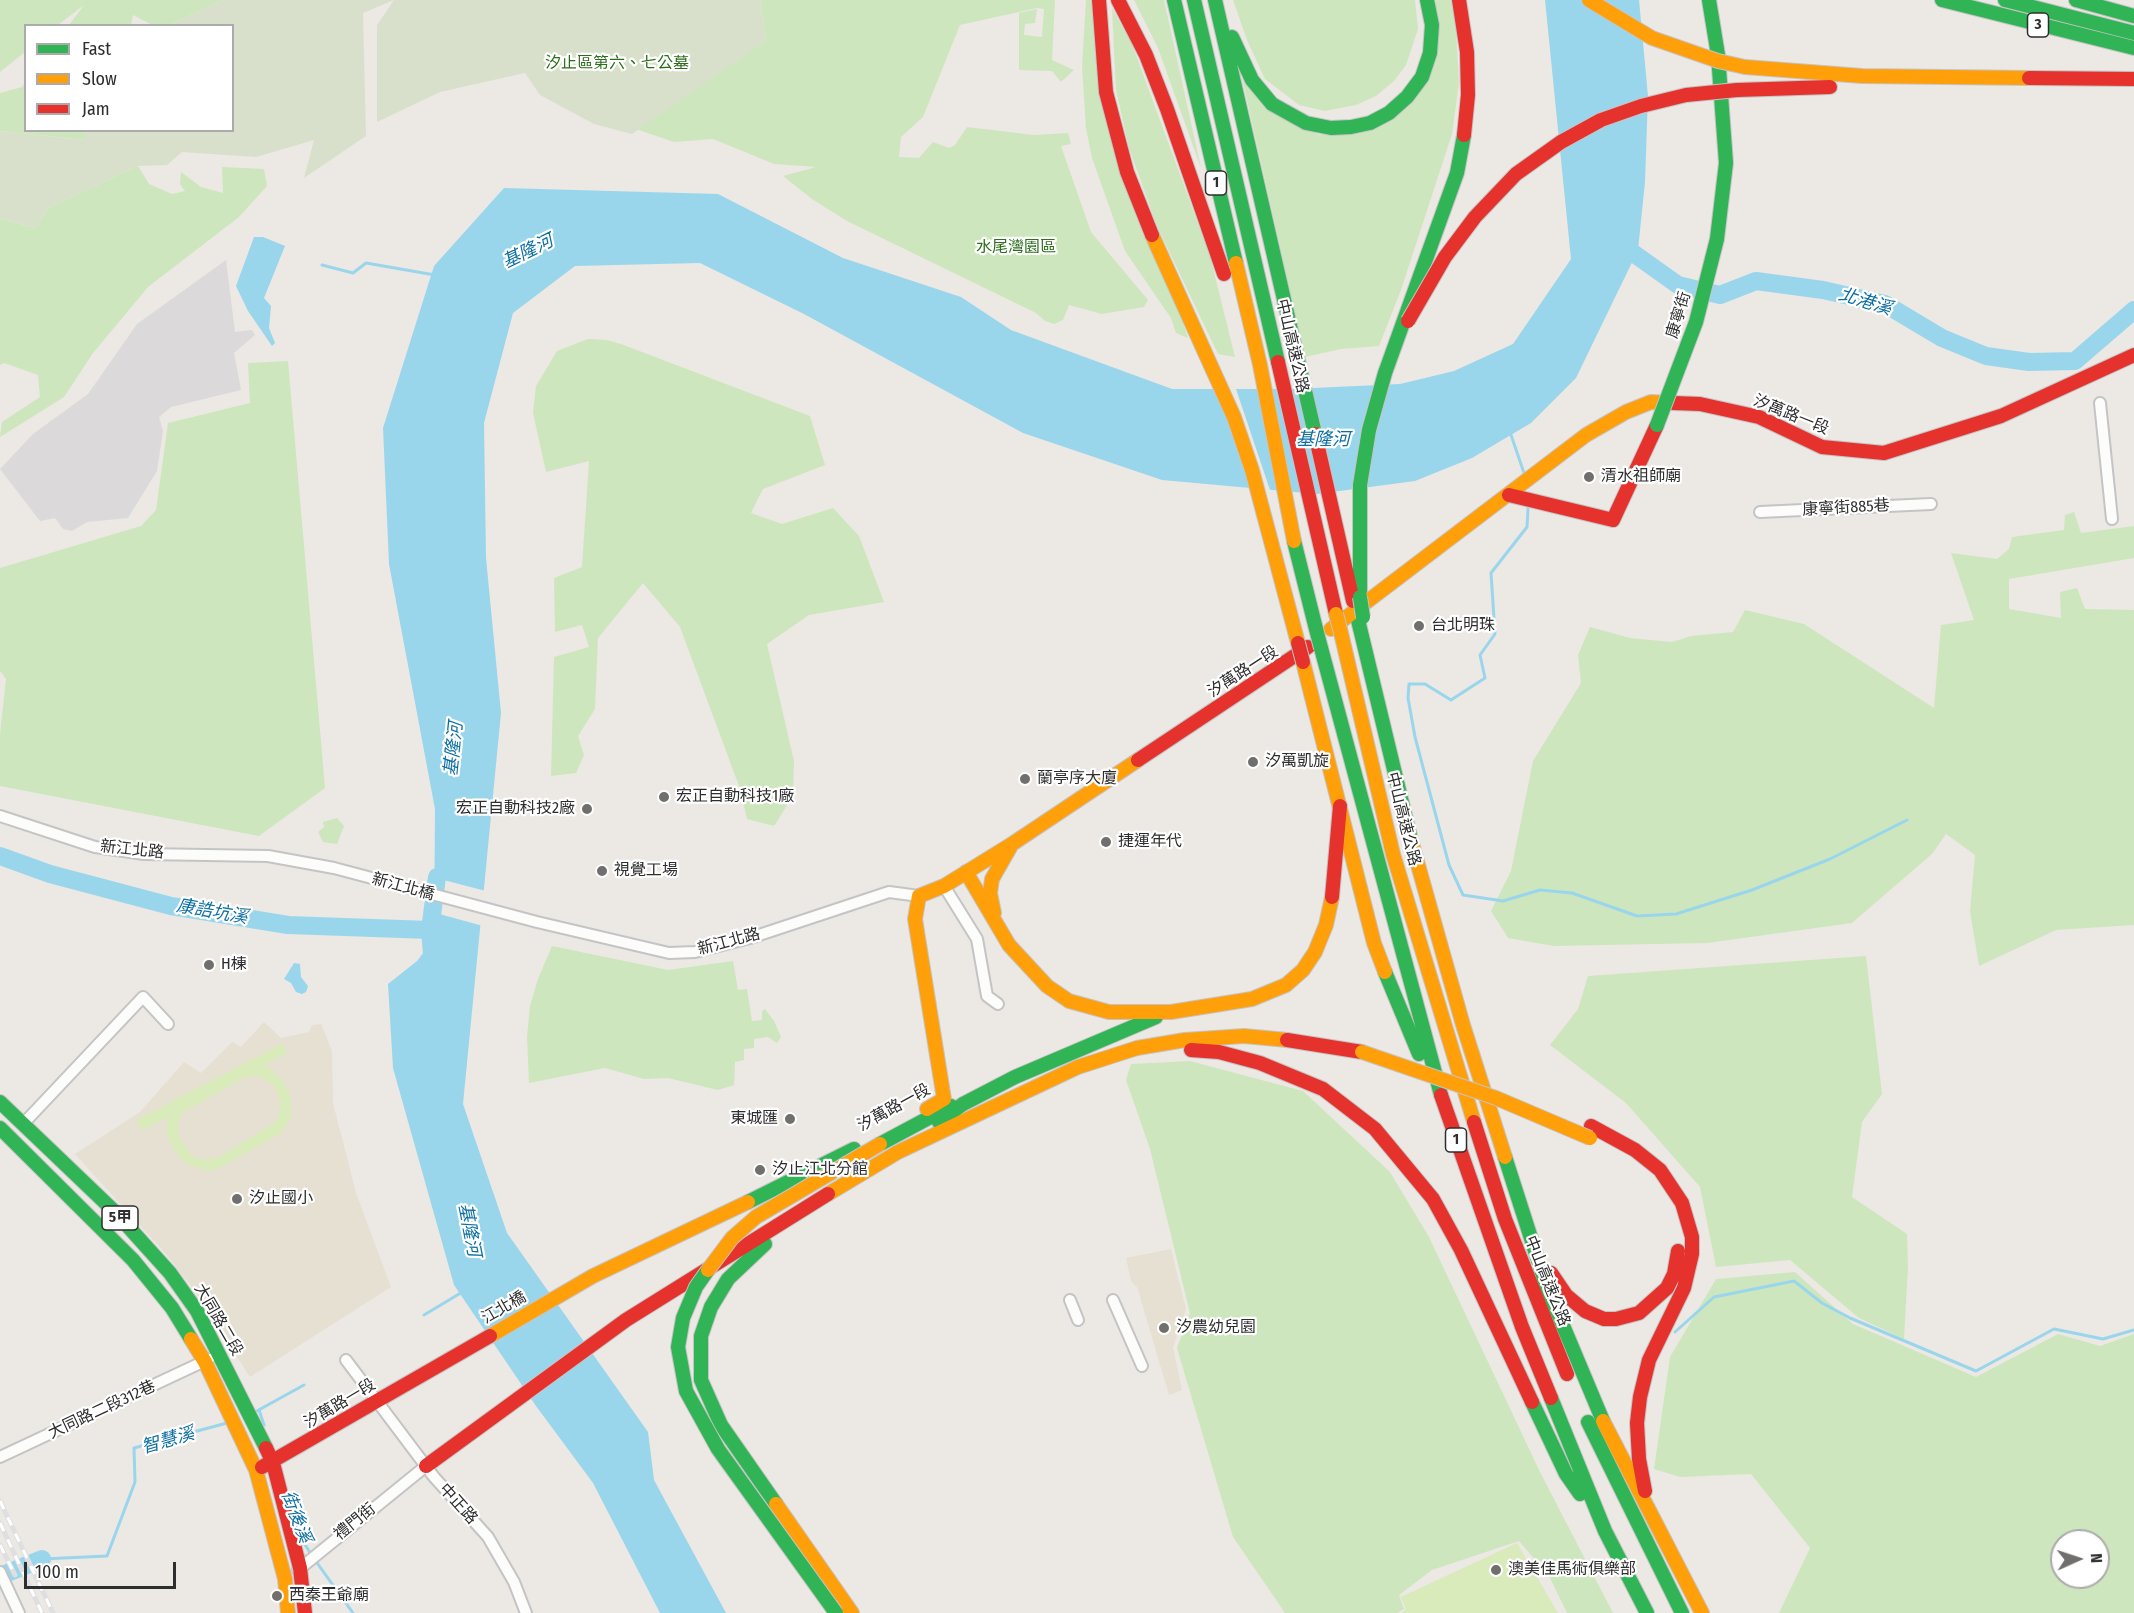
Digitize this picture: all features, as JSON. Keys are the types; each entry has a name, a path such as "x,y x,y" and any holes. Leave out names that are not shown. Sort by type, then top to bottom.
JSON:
{"main road":[{"path":"1099,0 1106,92 1126,172 1149,229 1234,417 1264,511 1374,943 1395,999 1447,1116"},
{"path":"1118,0 1146,55 1214,238 1253,366"},
{"name":"1","path":"1174,0 1253,366 1292,533 1447,1116 1522,1328 1605,1531 1647,1613"},
{"name":"中山高速公路","path":"1194,0 1316,530 1394,854 1454,1062 1504,1219 1573,1387"},
{"path":"1215,0 1333,519 1357,599 1421,881 1463,1025 1546,1285 1580,1370 1609,1436 1648,1506 1702,1613"},
{"path":"1220,0 1232,38 1252,80 1272,104 1306,123 1331,128 1370,123 1389,113 1422,77 1430,53 1432,34 1427,0"},
{"path":"1357,599 1358,515 1369,430 1394,348 1457,172 1464,138 1468,95 1467,52 1460,0"},
{"path":"1589,0 1652,38 1718,61 1745,67 1815,74 2134,79"},
{"name":"康寧街","path":"1509,495 1613,520 1657,425 1696,322 1717,238 1726,163 1718,55 1709,0"},
{"name":"3","path":"1942,0 2134,48"},
{"name":"3","path":"2005,0 2134,33"},
{"path":"2076,0 2134,16"},
{"path":"1394,348 1445,257 1475,217 1516,174 1561,142 1602,120 1641,106 1686,95 1737,90 1874,86 1950,77"},
{"name":"汐萬路一段","path":"585,1280 682,1235 835,1158 944,1099 915,919 919,896 944,886 1012,844 1287,663 1586,435 1626,412 1651,402 1700,404 1759,417 1822,447 1884,453 2001,416 2134,355"},
{"path":"966,872 1009,945 1047,986 1069,1001 1109,1012 1171,1012 1252,999 1286,985 1303,970 1315,952 1326,925 1334,888 1340,806"},
{"path":"999,928 990,893 997,867 1012,844"},
{"path":"898,1152 906,1141 947,1118 963,1104 1053,1059 1104,1041 1128,1027 1171,1012"},
{"path":"1104,1041 1202,1027 1276,1026 1334,1033 1496,1098 1635,1150 1660,1170 1682,1203 1692,1237 1692,1254 1684,1288 1649,1360 1640,1397 1637,1423 1639,1459 1648,1506"},
{"path":"426,1466 475,1428 626,1320 898,1152 1017,1094 1078,1067 1137,1047 1185,1040 1244,1036 1366,1047"},
{"path":"1112,1057 1188,1049 1219,1052 1260,1063 1323,1089 1375,1129 1433,1198 1461,1250 1566,1474 1605,1531"},
{"name":"大同路二段","path":"0,1102 115,1212 170,1273 197,1311 266,1448 276,1461 309,1560 305,1613"},
{"path":"836,1613 698,1418 686,1391 678,1347 683,1318 696,1287 732,1238 756,1217 946,1107 963,1104"},
{"path":"21,1148 27,1127"},
{"name":"大同路二段","path":"0,1128 133,1260 172,1308 204,1362 256,1470 285,1580 288,1613"},
{"path":"1527,1225 1552,1275 1566,1294 1585,1311 1604,1319 1639,1313 1667,1288 1674,1274 1680,1239 1664,1196 1620,1152 1590,1132"},
{"path":"807,1207 741,1264 711,1307 701,1336 701,1380 721,1425 852,1613"},
{"name":"江北橋","path":"438,1364 585,1280"},
{"name":"汐萬路一段","path":"256,1470 276,1461 438,1364"},
{"path":"1582,1408 1600,1452 1682,1613"}],"street":[{"path":"2100,403 2112,519"},
{"name":"康寧街885巷","path":"1760,512 1931,504"},
{"name":"新江北路","path":"0,816 95,847 144,854 268,856"},
{"name":"新江北橋","path":"268,856 334,868 537,922"},
{"path":"944,886 976,939 987,996 998,1004"},
{"name":"新江北路","path":"537,922 653,950 669,953 695,952 750,938 889,892 919,896"},
{"path":"27,1127 142,998 168,1024"},
{"path":"1070,1300 1078,1320"},
{"path":"1113,1300 1142,1366"},
{"name":"大同路二段312巷","path":"0,1457 204,1362 219,1352"},
{"name":"中正路","path":"346,1360 375,1402 426,1466 488,1537 514,1581 526,1613"},
{"name":"禮門街","path":"285,1580 426,1466"},
{"path":"0,1572 18,1612"}],"shaded area":[{"path":"226,260 235,332 252,330 255,335 234,353 241,390 171,407 159,417 163,431 157,471 128,518 87,522 72,531 63,529 55,518 40,521 0,469 33,434 88,394 137,324"},
{"name":"汐止國小","path":"264,1022 281,1038 309,1032 312,1025 321,1024 332,1051 333,1103 356,1193 391,1287 250,1377 192,1287 165,1253 75,1154 140,1112 184,1062 201,1073 232,1042 241,1047"},
{"name":"汐農幼兒園","path":"1171,1249 1186,1309 1173,1348 1182,1390 1169,1395 1137,1287 1131,1281 1126,1258"}],"green space":[{"path":"0,0 223,0 171,24 150,24 133,15 131,24 70,24 84,5 59,24 24,24 24,53 0,72"},
{"path":"223,0 394,0 363,13 366,136 304,178 314,140 256,157 182,152 167,165 138,166 48,208 35,228 0,218 0,131 85,140 85,132 234,132 234,24 171,24"},
{"name":"汐止區第六、七公墓","path":"394,0 760,0 766,40 632,134 594,124 540,95 525,73 440,92 377,122 377,25"},
{"name":"水尾灣園區","path":"760,0 1055,0 1052,60 1074,70 1061,82 1052,71 1019,70 1019,13 1037,9 1035,23 1025,24 1024,35 1042,37 1044,9 1037,8 960,25 923,117 901,137 899,157 919,158 933,142 949,148 955,145 967,127 1034,135 1068,133 1071,144 1061,146 1091,232 1148,300 1144,307 1102,314 1069,305 1063,320 1054,324 1045,321 1036,313 847,221 812,199 783,176 816,167 774,164 713,139 674,142 633,128 766,40"},
{"path":"1086,0 1099,0 1106,92 1188,338 1176,333 1171,318 1125,251 1092,158 1086,128 1082,66"},
{"path":"1134,0 1164,0 1201,168 1158,48"},
{"path":"1233,0 1415,0 1418,29 1406,65 1394,81 1376,96 1356,105 1325,111 1299,105 1265,79 1247,40"},
{"path":"1436,0 1451,0 1456,30 1459,83 1452,134 1401,290 1379,346 1341,349 1305,357 1242,78 1319,135 1410,105"},
{"path":"1112,8 1132,44 1210,256 1235,357 1218,354 1157,226 1129,148 1116,90"},
{"path":"24,84 24,132 85,132 85,140 0,131 0,93 22,87"},
{"path":"138,166 149,184 172,194 185,191 180,184 181,172 201,187 223,193 222,167 264,169 267,186 239,217 148,287 93,353 64,397 0,437 2,422 40,397 38,375 4,363 0,365 0,218 35,228 48,208"},
{"path":"588,339 607,340 621,344 810,416 825,465 763,489 751,513 782,524 833,508 859,536 884,602 809,615 767,644 794,761 793,796 774,826 747,819 739,786 680,627 643,583 598,638 595,709 578,736 584,755 576,773 551,776 554,657 589,647 582,625 555,632 554,578 582,567 589,461 546,472 533,413 536,386 557,351"},
{"path":"288,361 325,788 259,836 0,786 0,734 6,679 0,671 0,568 141,526 156,510 168,423 250,403 248,363"},
{"path":"2074,512 2081,533 2134,526 2134,558 2009,579 2009,609 2061,618 2060,592 2077,588 2085,609 2134,610 2134,925 2056,930 1979,966 1970,911 1975,855 1946,834 1932,854 1852,923 1707,943 1554,946 1508,938 1491,911 1511,871 1533,761 1581,683 1578,655 1590,627 1630,638 1672,642 1691,636 1733,632 1745,610 1804,624 1934,708 1941,625 1974,620 1951,553 1997,559 2009,549 2012,537 2064,530 2065,515"},
{"path":"337,818 344,826 337,844 323,842 318,832 324,827 323,822"},
{"path":"552,946 668,970 733,961 738,990 747,989 752,1021 762,1020 762,1011 765,1009 774,1021 781,1037 777,1043 768,1037 754,1039 754,1048 744,1049 744,1060 735,1062 734,1085 718,1090 668,1078 644,1079 605,1068 529,1083 527,1037 530,1006"},
{"path":"1866,956 1882,1094 1862,1122 1852,1197 1907,1234 1908,1267 1904,1339 1859,1318 1790,1260 1716,1267 1700,1187 1626,1103 1550,1045 1578,1009 1588,976"},
{"path":"283,1043 287,1053 265,1065 280,1077 290,1094 292,1115 283,1132 220,1168 208,1171 187,1165 175,1152 167,1136 167,1118 142,1131 136,1120","holes":["258,1076 273,1085 279,1096 280,1113 275,1122 217,1158 199,1159 191,1155 179,1136 178,1124 182,1113 246,1077"]},
{"path":"1190,1061 1303,1091 1390,1172 1429,1237 1540,1472 1613,1613 1567,1613 1550,1578 1519,1541 1432,1570 1399,1595 1404,1609 1397,1613 1285,1613 1233,1537 1177,1348 1190,1313 1150,1149 1126,1080 1131,1064"},
{"path":"1795,1272 1853,1324 1976,1377 2058,1334 2100,1346 2134,1334 2134,1613 1779,1613 1810,1548 1751,1474 1680,1477 1654,1469 1670,1357 1716,1279"},
{"name":"澳美佳馬術俱樂部","path":"1517,1543 1558,1613 1401,1613 1406,1610 1401,1597"}],"water":[{"name":"基隆河","path":"1545,0 1639,0 1648,96 1645,182 1638,250 1576,378 1531,423 1472,458 1415,481 1317,494 1162,480 1023,433 804,314 700,263 575,266 513,313 484,423 486,558 501,713 463,1104 507,1233 648,1432 654,1480 726,1613 660,1613 593,1483 536,1406 454,1285 393,1068 388,984 417,961 434,939 435,809 389,564 383,428 434,266 504,188 718,194 843,258 961,297 1011,330 1172,389 1292,389 1400,384 1454,371 1513,344 1571,259"},
{"path":"254,237 263,237 285,246 264,298 271,306 269,328 275,343 272,346 248,311 236,286"},
{"path":"294,963 300,964 301,977 308,986 306,992 302,994 296,992 291,983 284,979"}],"pier":[{"path":"1220,386 1235,386 1271,493 1257,492"},
{"path":"432,877 486,891 483,926 432,912"}],"waterway":[{"name":"北港溪","path":"1619,243 1678,285 1720,295 1756,281 1823,290 1885,304 1942,338 1986,356 2029,362 2075,361 2134,310"},
{"path":"322,265 353,273 366,263 435,275"},
{"path":"1510,432 1524,473"},
{"path":"1528,509 1527,527 1491,573 1495,634 1480,655 1485,678 1451,700 1425,684 1409,684 1408,698 1415,737 1449,865 1463,895 1503,901 1540,890 1572,893 1637,916 1676,914 1752,890 1830,859 1907,820"},
{"name":"康誥坑溪","path":"0,856 50,874 171,906 288,925 430,930"},
{"name":"基隆河","path":"433,966 430,930 437,877"},
{"path":"1675,1332 1714,1297 1794,1281 1822,1303 1850,1318 1976,1371 2054,1329 2103,1339 2134,1330"},
{"name":"智慧溪","path":"424,1315 464,1291"},
{"name":"智慧溪","path":"255,1412 304,1385"},
{"name":"街後溪","path":"259,1410 264,1425"},
{"name":"智慧溪","path":"42,1559 107,1556 135,1482 134,1448 227,1423"},
{"name":"街後溪","path":"302,1540 311,1554"},
{"name":"智慧溪","path":"0,1576 42,1559"},
{"name":"街後溪","path":"315,1560 353,1613"}],"railway":[{"path":"0,1501 53,1613"},
{"path":"0,1523 42,1613"},
{"path":"0,1545 15,1575"}],"traffic: fast":[{"path":"1174,0 1236,263"},
{"path":"1194,0 1278,362"},
{"path":"1215,0 1315,434"},
{"path":"1232,37 1252,80 1272,104 1306,123 1331,128 1351,127 1370,123 1389,113 1407,97 1422,77 1430,53 1432,25 1427,0"},
{"path":"1709,0 1718,55 1726,163 1717,239"},
{"path":"1942,0 2134,48"},
{"path":"2005,0 2134,33"},
{"path":"2076,0 2134,16"},
{"path":"1360,591 1360,485 1369,430 1385,373 1457,173 1464,135"},
{"path":"1657,425 1696,322 1717,239"},
{"path":"1294,541 1316,629"},
{"path":"1360,597 1363,617"},
{"path":"1358,620 1411,840"},
{"path":"1316,629 1321,648"},
{"path":"1321,648 1441,1095"},
{"path":"1385,972 1419,1054"},
{"path":"939,1122 963,1104 1015,1077 1156,1017"},
{"path":"0,1102 115,1212 170,1273 197,1311 266,1448"},
{"path":"880,1144 951,1106"},
{"path":"0,1128 133,1260 172,1308 191,1339"},
{"path":"748,1202 854,1149"},
{"path":"1505,1157 1546,1285 1603,1421"},
{"path":"765,1244 728,1279 711,1307 701,1336 701,1380 721,1425 776,1504"},
{"path":"708,1270 696,1287 683,1318 678,1347 686,1391 718,1449 836,1613"},
{"path":"1551,1398 1605,1531 1647,1613"},
{"path":"1532,1402 1566,1474 1580,1494"},
{"path":"1588,1422 1682,1613"}],"traffic: slow":[{"path":"1589,0 1652,38 1718,61 1745,67"},
{"path":"1745,67 1862,76 2029,78"},
{"path":"1152,235 1234,417 1252,470 1298,643"},
{"path":"1236,263 1260,365 1294,541"},
{"path":"1331,629 1586,435 1626,412 1651,402 1673,403"},
{"path":"1336,614 1341,633"},
{"path":"1341,633 1393,854 1474,1122"},
{"path":"1303,662 1374,943 1385,972"},
{"path":"927,1109 944,1099 915,919 919,896 944,886 1012,844 1138,760"},
{"path":"1411,840 1463,1025 1505,1157"},
{"path":"994,913 990,893 992,879 1012,844"},
{"path":"966,872 1009,945 1047,986 1069,1001 1109,1012 1171,1012 1252,999 1286,985 1303,970 1315,952 1326,925 1332,897"},
{"path":"828,1194 898,1152 1078,1067 1137,1048 1185,1040 1244,1036 1287,1040"},
{"path":"1362,1052 1496,1098 1590,1138"},
{"path":"708,1270 732,1238 756,1217 880,1144"},
{"path":"490,1336 593,1276 748,1202"},
{"path":"191,1339 205,1362 256,1470 285,1579 288,1613"},
{"path":"1603,1421 1702,1613"},
{"path":"776,1504 852,1613"}],"traffic: jam":[{"path":"1099,0 1106,92 1127,172 1152,235"},
{"path":"1118,0 1146,55 1167,109 1224,274"},
{"path":"1459,0 1467,52 1468,95 1464,135"},
{"path":"2029,78 2134,79"},
{"path":"1737,90 1830,87"},
{"path":"1408,321 1445,257 1475,217 1516,174 1561,142 1601,120 1641,106 1686,95 1737,90"},
{"path":"1673,403 1700,404 1759,417 1822,447 1884,453 2001,416 2134,355"},
{"path":"1278,362 1336,614"},
{"path":"1509,495 1613,520 1657,425"},
{"path":"1315,434 1353,601"},
{"path":"1298,643 1303,662"},
{"path":"1138,760 1308,647"},
{"path":"1332,897 1340,806"},
{"path":"1287,1040 1362,1052"},
{"path":"1191,1050 1219,1052 1260,1063 1323,1089 1375,1129 1433,1199 1461,1250 1532,1402"},
{"path":"1441,1095 1522,1327 1551,1398"},
{"path":"1474,1122 1505,1219 1567,1374"},
{"path":"1591,1126 1635,1150 1660,1170 1682,1203 1692,1237 1692,1254 1684,1288 1649,1360 1640,1397 1637,1423 1639,1459 1645,1491"},
{"path":"426,1466 626,1320 828,1194"},
{"path":"1551,1273 1566,1295 1585,1311 1604,1319 1616,1319 1639,1313 1667,1288 1674,1274 1678,1251"},
{"path":"262,1467 490,1336"},
{"path":"266,1448 273,1463 300,1568 305,1613"}],"place":[{"name":"清水祖師廟","path":"1589,477"},
{"name":"台北明珠","path":"1419,626"},
{"name":"汐萬凱旋","path":"1253,762"},
{"name":"蘭亭序大廈","path":"1025,779"},
{"name":"宏正自動科技1廠","path":"664,797"},
{"name":"宏正自動科技2廠","path":"587,809"},
{"name":"捷運年代","path":"1106,842"},
{"name":"視覺工場","path":"602,871"},
{"name":"H棟","path":"209,965"},
{"name":"東城匯","path":"790,1119"},
{"name":"汐止江北分館","path":"760,1170"},
{"name":"汐止國小","path":"237,1199"},
{"name":"汐農幼兒園","path":"1164,1328"},
{"name":"澳美佳馬術俱樂部","path":"1496,1570"},
{"name":"西秦王爺廟","path":"277,1596"}]}
